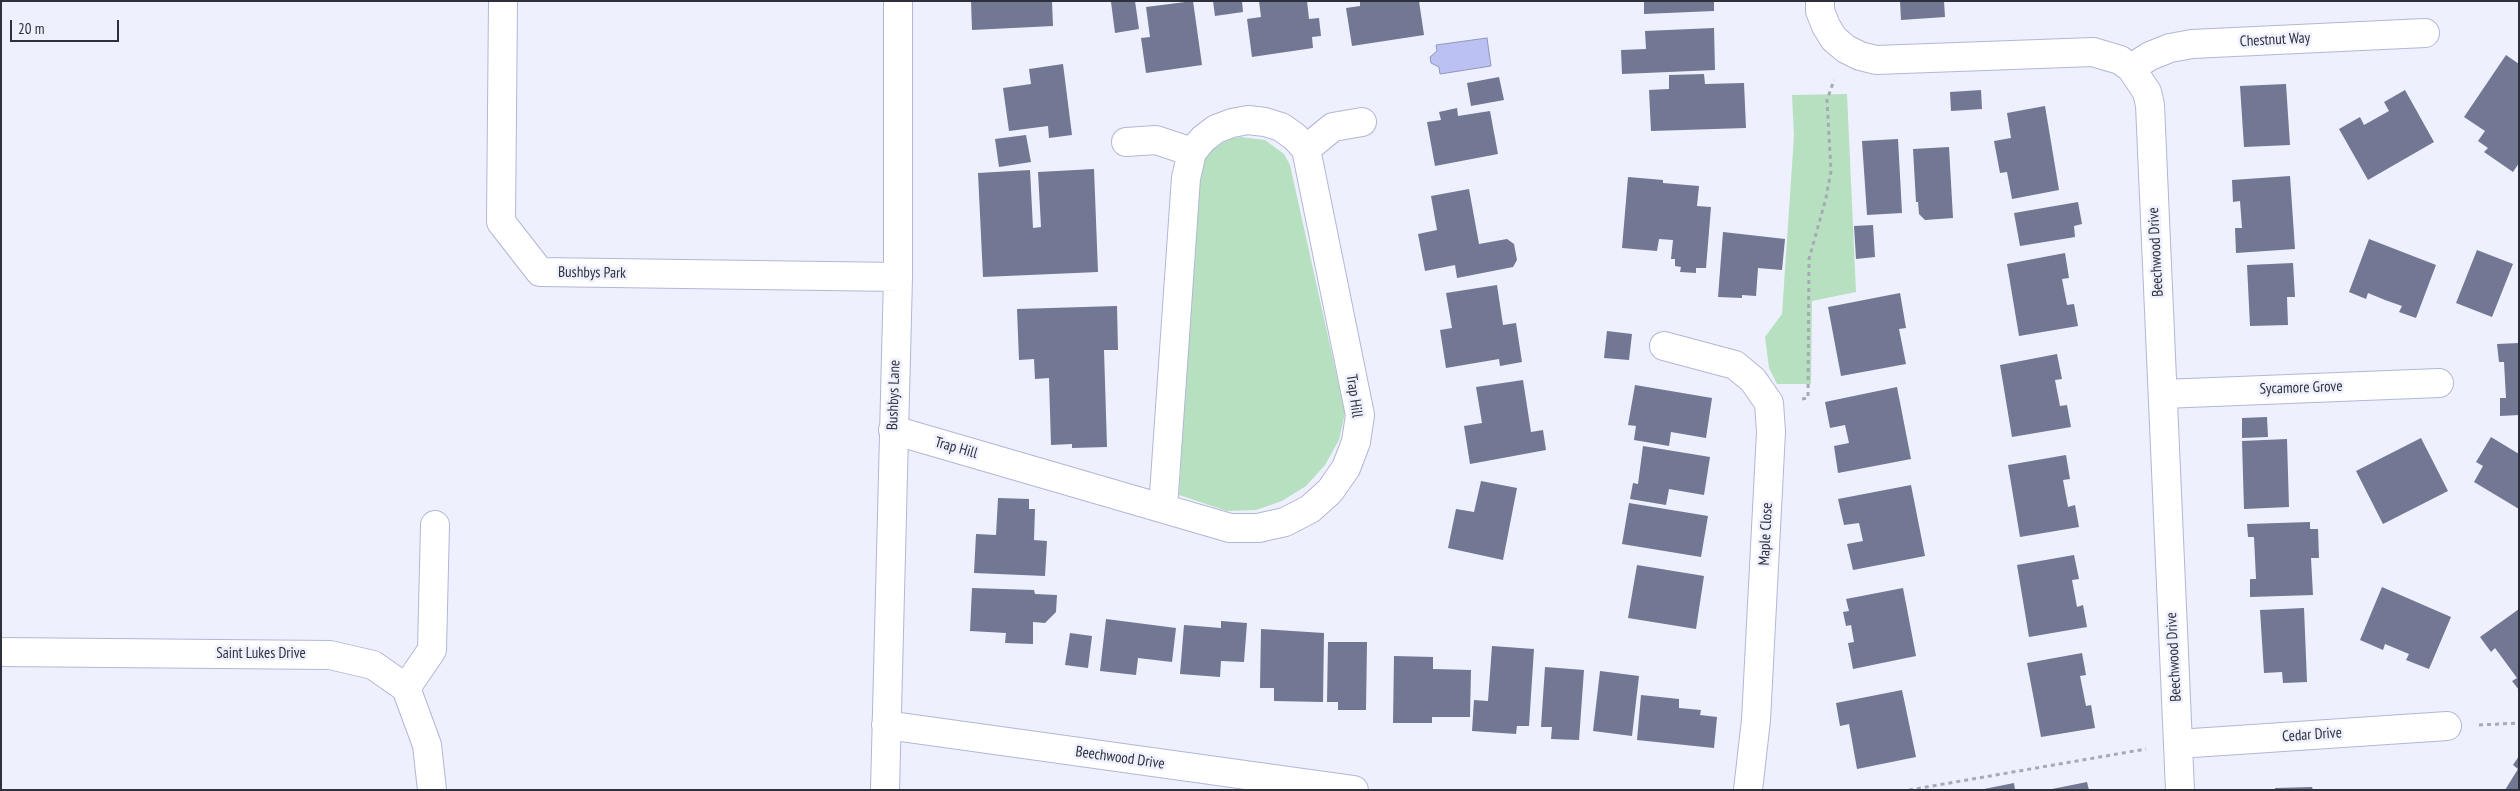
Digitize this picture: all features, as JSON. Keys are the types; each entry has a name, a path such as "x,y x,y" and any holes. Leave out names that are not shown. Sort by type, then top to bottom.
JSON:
{"street":[{"name":"Bushbys Park","path":"504,1 501,222 540,272 898,276"},
{"name":"Bushbys Lane","path":"885,790 898,276 898,1"},
{"path":"1820,1 1820,11 1834,39 1846,49 1860,56 1876,60 2093,52 2120,60 2131,68"},
{"name":"Chestnut Way","path":"2131,68 2150,56 2170,48 2192,44 2425,33"},
{"name":"Beechwood Drive","path":"2131,68 2143,86 2150,105 2180,790"},
{"path":"1164,508 1186,178 1192,152 1202,139 1216,129 1232,122 1248,120 1265,122 1281,127 1306,149 1333,127 1362,122"},
{"path":"1126,142 1156,140 1192,152"},
{"name":"Trap Hill","path":"893,430 1230,528 1258,528 1285,522 1310,509 1330,491 1346,468 1356,442 1360,415 1306,149"},
{"path":"1664,346 1735,365 1753,380 1769,403"},
{"name":"Sycamore Grove","path":"2163,394 2439,382"},
{"name":"Maple Close","path":"1748,790 1752,772 1757,700 1771,432 1769,403"},
{"path":"432,790 427,745 406,688 432,650 436,525"},
{"name":"Saint Lukes Drive","path":"1,652 330,655 373,666 406,688"},
{"name":"Beechwood Drive","path":"886,725 1354,790"},
{"name":"Cedar Drive","path":"2178,744 2446,726"}],"path":[{"path":"1769,403 1808,398 1809,258 1826,198 1831,171 1827,100 1846,49"},
{"path":"2446,726 2519,723"},
{"path":"1909,790 2178,744"}],"green space":[{"path":"1847,94 1856,292 1812,301 1811,384 1777,384 1769,368 1765,337 1782,314 1794,136 1792,95"},
{"path":"1241,137 1265,140 1284,154 1290,165 1345,413 1339,440 1325,465 1306,486 1282,501 1256,510 1227,511 1179,495 1197,186 1203,162 1209,152 1229,139"}],"water":[{"path":"1487,38 1491,66 1440,74 1439,67 1431,63 1430,57 1437,51 1436,45"}],"building":[{"path":"971,1 1052,1 1053,26 972,30"},
{"path":"1135,1 1139,29 1115,33 1111,2"},
{"path":"1193,1 1202,65 1146,73 1141,38 1150,37 1146,7"},
{"path":"1213,1 1242,1 1243,12 1215,16"},
{"path":"1259,1 1307,1 1309,19 1319,18 1321,36 1312,37 1313,48 1252,57 1247,19 1261,17"},
{"path":"1360,1 1419,1 1424,35 1352,46 1346,8 1360,6"},
{"path":"1644,1 1714,1 1714,11 1644,14"},
{"path":"1900,1 1944,1 1945,17 1901,20"},
{"path":"1714,28 1715,70 1622,74 1621,50 1646,49 1645,31"},
{"path":"2506,55 2519,64 2519,163 2513,172 2484,152 2488,148 2478,141 2485,131 2464,117"},
{"path":"1063,64 1072,135 1049,138 1048,126 1009,131 1003,88 1031,84 1029,69"},
{"path":"1704,74 1705,84 1744,83 1746,128 1651,131 1649,90 1669,89 1669,75"},
{"path":"1499,77 1504,100 1471,106 1467,83"},
{"path":"2286,84 2290,145 2244,147 2240,86"},
{"path":"1981,90 1982,109 1951,111 1950,92"},
{"path":"2405,90 2434,142 2368,180 2339,129 2360,117 2364,125 2389,111 2384,102"},
{"path":"2045,106 2059,190 2012,199 2007,172 2000,173 1994,141 2011,138 2007,113"},
{"path":"1457,108 1458,116 1490,111 1498,154 1435,166 1427,122 1441,120 1439,112"},
{"path":"1026,135 1031,162 999,167 995,139"},
{"path":"1898,139 1902,213 1867,215 1862,141"},
{"path":"1949,147 1953,218 1925,220 1919,214 1918,202 1916,202 1913,149"},
{"path":"1094,169 1098,272 983,277 978,173 1030,170 1033,228 1041,227 1038,172"},
{"path":"2290,176 2295,249 2236,253 2235,228 2242,228 2240,201 2233,202 2232,180"},
{"path":"1628,177 1663,180 1663,183 1699,186 1697,206 1711,207 1706,268 1696,268 1696,273 1680,272 1681,267 1675,266 1675,259 1671,259 1673,240 1659,239 1657,251 1622,248"},
{"path":"1469,189 1479,244 1507,239 1514,244 1517,260 1513,267 1457,278 1455,265 1425,271 1418,234 1437,230 1431,196"},
{"path":"2078,202 2082,224 2074,226 2075,237 2020,246 2014,213"},
{"path":"1873,225 1875,257 1856,259 1854,226"},
{"path":"1723,232 1785,239 1782,270 1758,268 1756,296 1742,295 1742,298 1718,297"},
{"path":"2369,239 2436,265 2416,318 2399,312 2402,306 2368,293 2366,299 2349,292"},
{"path":"2477,250 2513,264 2492,317 2456,303"},
{"path":"2065,253 2069,278 2062,279 2067,305 2074,304 2078,326 2019,336 2007,264"},
{"path":"2293,263 2295,297 2287,297 2288,325 2250,326 2247,265"},
{"path":"1497,285 1503,325 1516,323 1522,362 1500,366 1499,359 1446,368 1440,330 1452,328 1446,293"},
{"path":"1900,293 1906,328 1899,329 1906,364 1841,376 1828,307"},
{"path":"1117,306 1118,350 1104,350 1107,447 1072,448 1072,444 1051,445 1049,378 1035,379 1034,359 1019,360 1017,309"},
{"path":"1607,331 1632,334 1629,360 1604,358"},
{"path":"2519,343 2519,415 2500,416 2500,398 2506,398 2504,362 2499,362 2497,344"},
{"path":"2057,354 2062,379 2055,380 2060,406 2067,405 2071,427 2012,437 2000,365"},
{"path":"1523,380 1531,432 1543,430 1546,450 1470,464 1464,426 1482,423 1476,387"},
{"path":"1635,385 1712,398 1706,438 1671,432 1669,446 1634,440 1636,426 1628,425"},
{"path":"1897,387 1911,459 1838,473 1834,446 1849,443 1845,425 1830,428 1825,402"},
{"path":"2267,417 2268,437 2242,438 2242,418"},
{"path":"2491,437 2519,454 2519,509 2474,482 2483,466 2476,462"},
{"path":"2421,438 2448,491 2383,524 2356,471"},
{"path":"2287,439 2289,507 2244,509 2242,441"},
{"path":"1643,446 1710,457 1704,495 1669,489 1666,505 1630,499 1633,483 1638,484"},
{"path":"2066,455 2070,479 2063,480 2068,507 2075,505 2079,527 2020,537 2008,465"},
{"path":"1481,481 1517,488 1503,560 1448,548 1456,509 1474,512"},
{"path":"1911,485 1925,556 1853,570 1847,544 1863,541 1859,523 1844,525 1838,499"},
{"path":"998,498 1029,499 1029,509 1035,509 1034,540 1047,541 1045,576 974,573 976,534 996,535"},
{"path":"1629,503 1708,516 1701,557 1622,544"},
{"path":"2310,522 2310,529 2318,529 2319,558 2311,558 2313,595 2250,597 2250,579 2256,579 2254,537 2248,537 2247,524"},
{"path":"2074,555 2079,579 2072,580 2077,607 2083,605 2087,627 2029,637 2017,565"},
{"path":"1637,565 1704,576 1696,629 1628,618"},
{"path":"2382,587 2451,617 2429,669 2406,660 2409,654 2385,644 2383,650 2360,640"},
{"path":"972,588 1034,590 1035,594 1057,595 1056,612 1045,623 1033,622 1033,644 1005,643 1006,633 970,631"},
{"path":"1903,588 1916,656 1853,669 1848,643 1854,642 1851,625 1846,626 1843,612 1849,611 1846,599"},
{"path":"2304,608 2307,682 2283,683 2282,672 2264,673 2260,610"},
{"path":"2519,609 2519,690 2512,681 2517,678 2495,648 2491,652 2480,637"},
{"path":"1106,619 1176,628 1172,662 1138,658 1136,675 1100,671"},
{"path":"1221,621 1247,623 1244,662 1221,661 1220,677 1180,674 1184,625 1221,628"},
{"path":"1261,629 1324,633 1323,702 1274,701 1274,688 1260,688"},
{"path":"1070,633 1092,636 1088,668 1065,665"},
{"path":"1328,642 1367,642 1366,710 1338,710 1338,702 1327,702"},
{"path":"1492,646 1534,649 1529,726 1517,726 1516,734 1472,731 1474,700 1488,701"},
{"path":"2082,653 2086,675 2080,676 2086,706 2091,705 2095,728 2041,737 2027,663"},
{"path":"1394,656 1433,657 1433,669 1471,670 1470,717 1432,717 1432,723 1393,723"},
{"path":"1545,667 1584,670 1579,740 1551,739 1552,727 1541,727"},
{"path":"1600,671 1639,676 1632,736 1593,731"},
{"path":"1902,690 1916,757 1857,769 1849,724 1840,726 1836,703"},
{"path":"1641,695 1679,699 1679,708 1701,710 1700,715 1717,717 1714,748 1637,740"},
{"path":"2519,756 2519,790 2505,790 2518,769 2513,765"},
{"path":"2087,782 2089,790 2052,789"},
{"path":"2014,783 2015,790 1984,790 1984,789"},
{"path":"2312,787 2313,790 2275,790 2275,788"}]}
